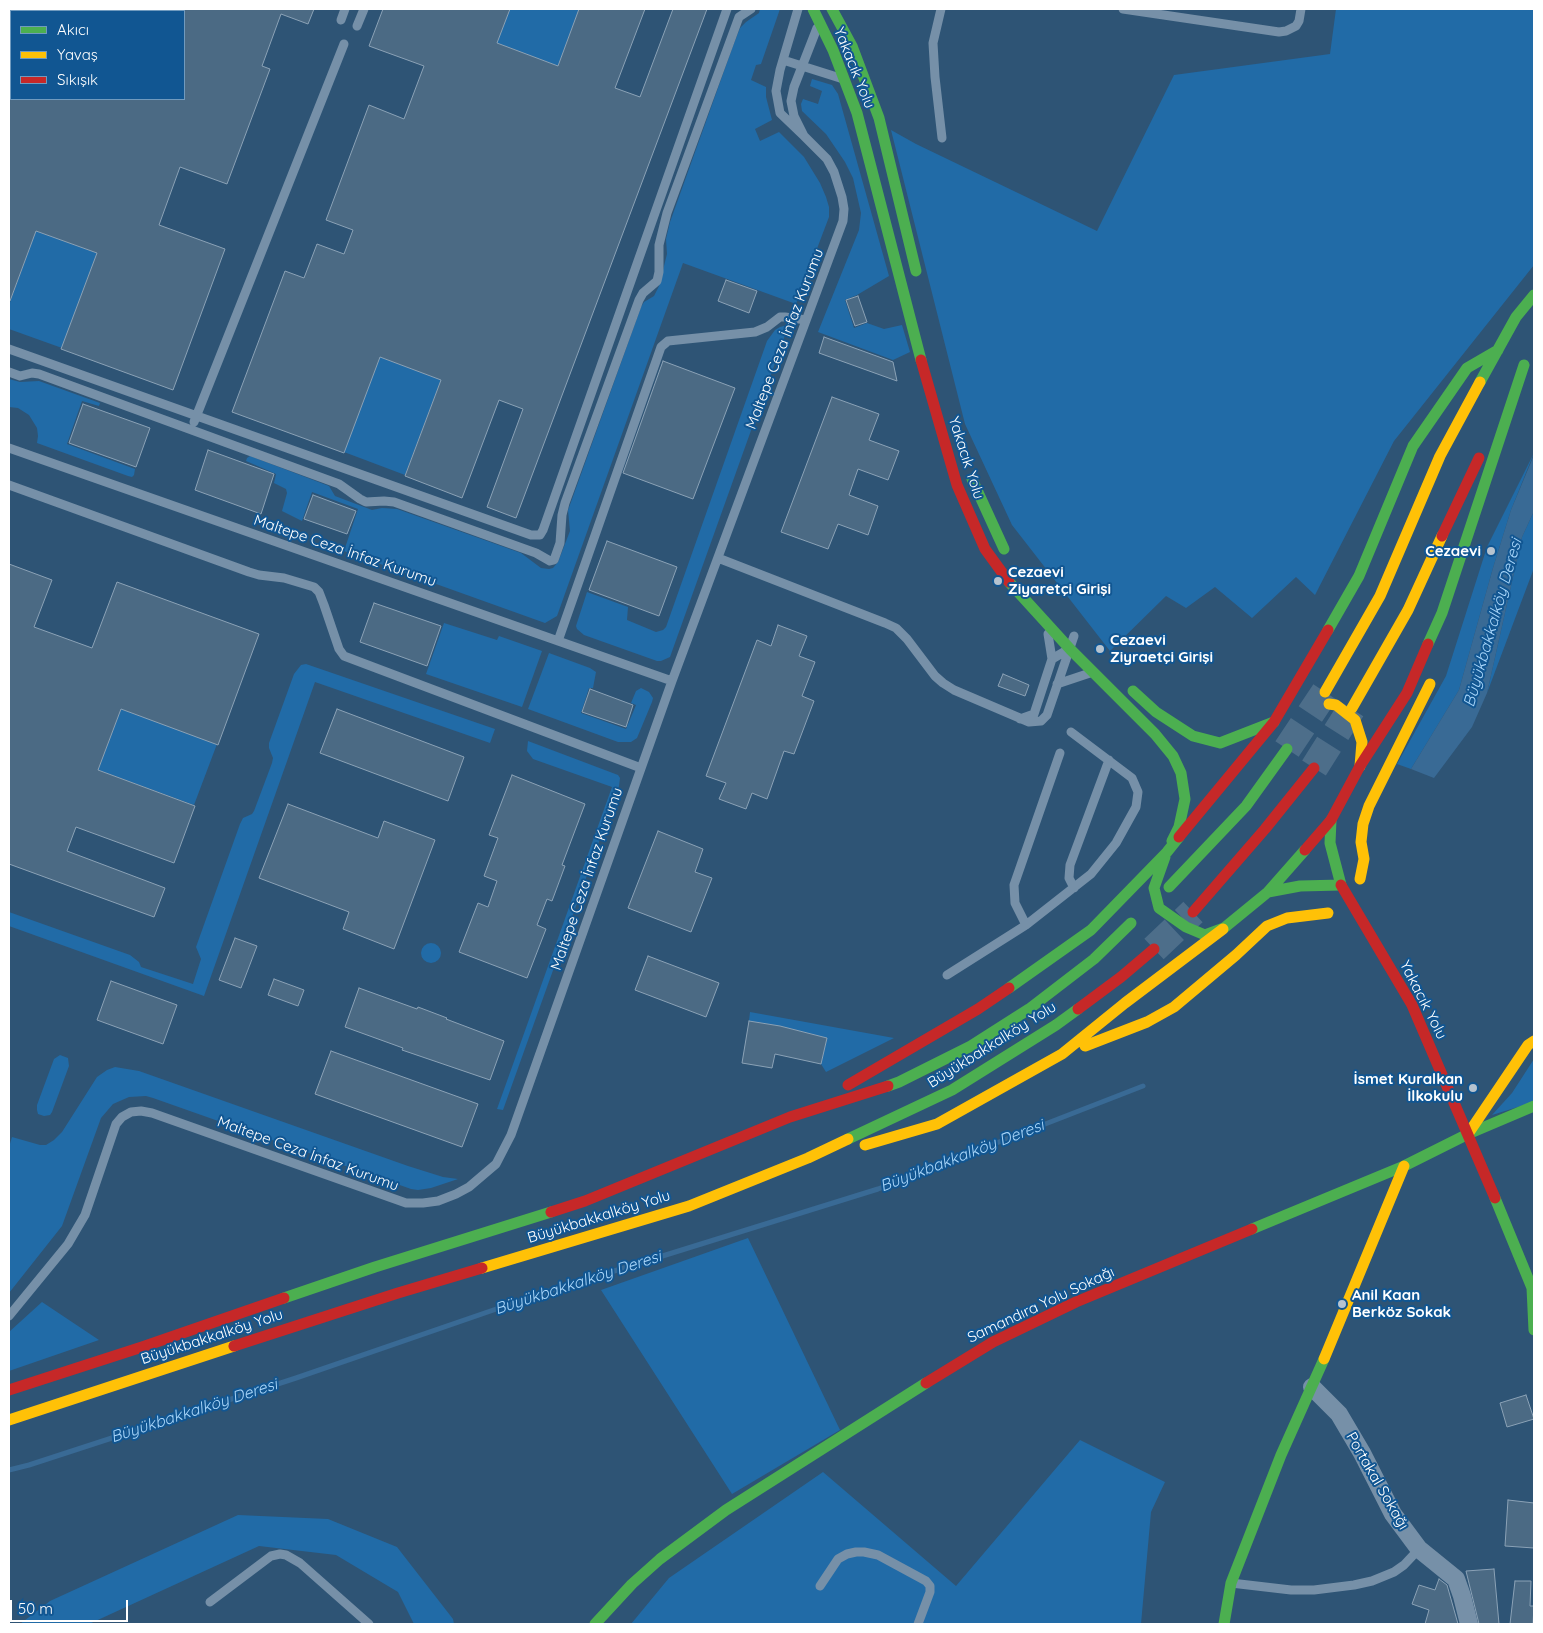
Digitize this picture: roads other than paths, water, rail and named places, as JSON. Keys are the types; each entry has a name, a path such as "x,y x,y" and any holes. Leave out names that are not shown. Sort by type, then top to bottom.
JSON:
{"main road":[{"name":"Yakacık Yolu","path":"813,9 846,80 857,113 923,367 957,485 985,549 1010,584 1070,649 1155,734 1173,756 1181,773 1185,799 1180,827 1167,852"},
{"name":"Yakacık Yolu","path":"832,9 852,46 879,118 918,282"},
{"path":"1360,766 1362,742 1355,720 1322,697 1380,596 1440,456 1516,317 1534,295"},
{"path":"790,1117 886,1064 969,1014 1091,930 1167,852 1274,722 1359,576 1413,446 1467,368 1498,350"},
{"path":"1062,1054 1268,892 1331,820 1360,766 1407,693 1442,612 1526,362 1408,610 1352,708"},
{"name":"Yakacık Yolu","path":"967,466 990,521 1010,558"},
{"path":"1022,578 1056,617"},
{"path":"1442,612 1444,638"},
{"path":"1360,879 1364,859 1362,842 1363,824 1369,806 1434,676"},
{"path":"1121,680 1156,712 1193,736 1220,743 1274,722 1295,705"},
{"path":"1169,887 1246,806 1287,749"},
{"path":"1193,912 1265,829 1314,768"},
{"name":"Yakacık Yolu","path":"1331,820 1330,842 1341,885 1412,1005 1468,1134 1533,1288 1534,1330"},
{"path":"1167,852 1154,888 1160,908 1186,927 1205,935 1224,928"},
{"path":"1268,892 1300,886 1341,885"},
{"path":"808,1158 885,1140 937,1124 1062,1054 1147,1022 1174,1006 1236,955 1267,926 1287,918 1328,914"},
{"name":"Büyükbakkalköy Yolu","path":"9,1390 152,1344 375,1267 585,1201 790,1117 899,1082 971,1046 1028,1010 1094,959 1131,923"},
{"name":"Büyükbakkalköy Yolu","path":"9,1420 398,1293 689,1206 808,1158 952,1090 1056,1025 1122,977 1154,949"},
{"path":"1468,1134 1532,1040"},
{"name":"Samandıra Yolu Sokağı","path":"596,1624 632,1584 660,1558 689,1536 726,1510 976,1351 1076,1302 1404,1166 1468,1134 1534,1106"},
{"path":"1224,1624 1231,1583 1281,1455 1312,1387 1404,1166"}],"street":[{"name":"Portakal Sokağı","path":"1312,1387 1339,1414 1362,1453 1393,1514 1419,1549 1456,1579 1469,1624"}],"lane":[{"path":"341,20 346,9"},
{"path":"358,26 364,9"},
{"path":"9,349 531,536 540,535 727,9"},
{"path":"9,372 20,376 32,373 39,374 339,484 366,502 384,500 394,502 536,553 550,561 554,560 560,543 565,503 639,300 643,293 657,281 659,245 667,213 739,17 751,9"},
{"name":"Maltepe Ceza İnfaz Kurumu","path":"9,1316 68,1244 84,1215 116,1124 130,1112 141,1110 152,1113 406,1203 430,1202 456,1194 470,1187 496,1164 511,1135 672,681 843,221 842,197 834,172 827,159 780,113 777,102 777,81 798,9"},
{"name":"Maltepe Ceza İnfaz Kurumu","path":"804,136 792,109 791,101 801,66 820,22 823,9"},
{"path":"941,9 933,43 934,77 942,138"},
{"path":"1123,9 1286,32 1292,29 1299,21 1301,9"},
{"path":"191,429 344,44"},
{"path":"783,60 846,80"},
{"path":"558,641 661,347 668,341 755,332 766,328 780,317 806,320"},
{"name":"Maltepe Ceza İnfaz Kurumu","path":"9,448 672,681"},
{"path":"9,485 248,572 290,579 314,587 321,599 339,650 344,656 641,768"},
{"path":"718,558 896,628 907,639 935,676 943,683 954,690 1029,722 1044,719 1070,649 1077,639 1070,649 1052,660"},
{"path":"1020,719 1034,714 1052,660 1046,624"},
{"path":"1058,684 1093,672"},
{"path":"948,975 1026,925 1092,874 1116,843 1137,802 1138,792 1132,778 1071,732"},
{"path":"1026,925 1015,903 1014,885 1060,753"},
{"path":"1074,888 1069,878 1070,865 1109,760"},
{"path":"1231,1583 1291,1590 1314,1590 1354,1585 1378,1579 1394,1572 1419,1549"},
{"path":"820,1586 838,1559 847,1554 864,1552 878,1555 926,1581 930,1586 930,1592 918,1624"},
{"path":"210,1602 271,1556 280,1554 286,1555 300,1563 369,1624"}],"water":[{"path":"1534,455 1534,511 1522,537 1487,693 1472,727 1434,778 1411,769 1459,690 1511,510"}],"waterway":[{"name":"Büyükbakkalköy Deresi","path":"9,1470 296,1378 537,1295 878,1189 1143,1086"}],"tunnel":[{"path":"1287,749 1325,692"},
{"path":"1314,768 1352,708"},
{"path":"1154,949 1193,912"}],"place":[{"name":"Cezaevi","path":"1491,551"},
{"name":"Cezaevi Ziyaretçi Girişi","path":"998,581"},
{"name":"Cezaevi Ziyraetçi Girişi","path":"1100,649"},
{"name":"İsmet Kuralkan İlkokulu","path":"1473,1088"},
{"name":"Anil Kaan Berköz Sokak","path":"1342,1304"}]}
